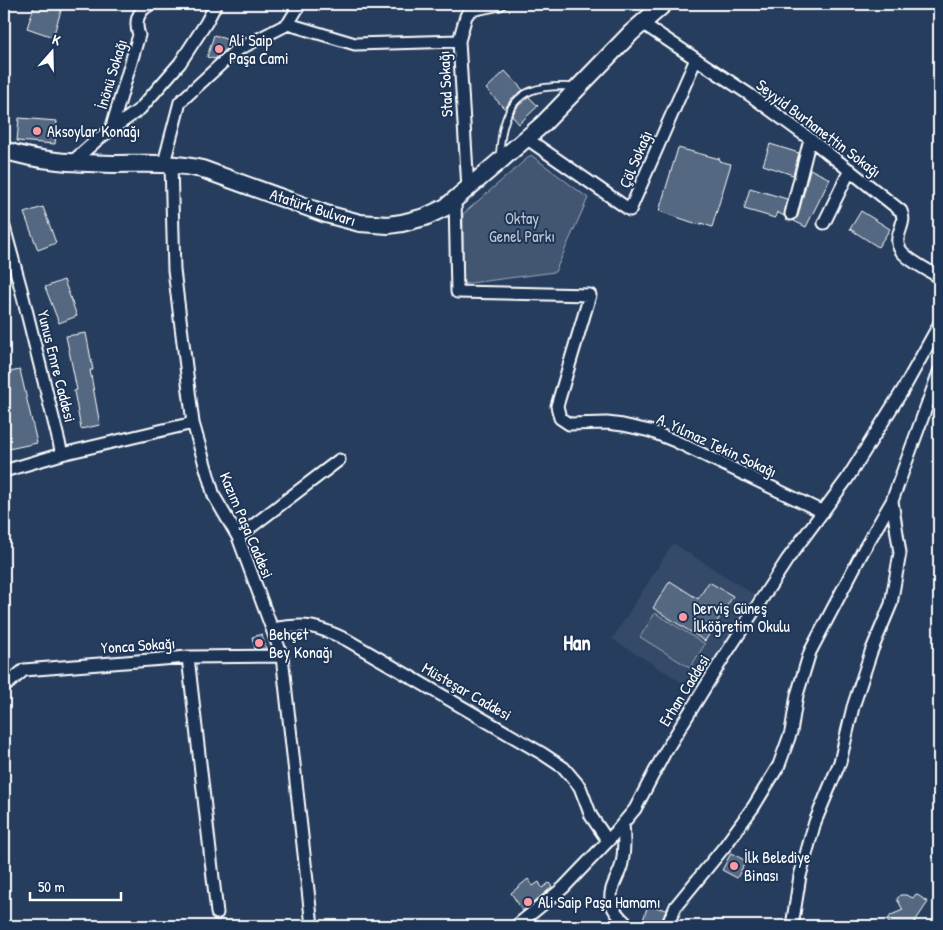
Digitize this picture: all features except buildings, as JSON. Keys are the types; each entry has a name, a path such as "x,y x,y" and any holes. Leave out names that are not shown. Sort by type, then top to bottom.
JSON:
{"main road":[{"name":"Atatürk Bulvarı","path":"4,150 27,157 72,162 168,163 202,169 326,214 374,225 402,223 425,218 446,207 526,138 581,87 647,14 664,4"}],"street":[{"name":"İnönü Sokağı","path":"111,130 139,35 137,26 138,16 143,8 151,4"},
{"path":"72,162 140,109 161,86 197,38 216,4"},
{"path":"300,4 288,24 355,44 459,41"},
{"name":"Stad Sokağı","path":"462,194 459,41 468,13 475,8 500,4"},
{"name":"Seyyid Burhanettin Sokağı","path":"647,14 696,58 810,139 901,211 904,219 897,241 902,253 939,277"},
{"name":"Kazım Paşa Caddesi","path":"288,24 235,52 180,102 168,163 174,270 193,423 214,496 238,537 282,656 312,926"},
{"name":"Çöl Sokağı","path":"526,138 630,210 696,58"},
{"path":"790,214 810,139"},
{"path":"824,223 850,170"},
{"name":"A. Yılmaz Tekin Sokağı","path":"462,194 457,292 590,295 557,406 558,414 564,422 574,425 590,423 623,425 650,431 669,438 823,512"},
{"name":"Yunus Emre Caddesi","path":"4,227 62,454"},
{"name":"Erhan Caddesi","path":"516,926 563,888 608,841 635,809 666,752 720,663 787,560 847,479 904,388 939,325"},
{"path":"667,926 676,906 725,846 754,806 779,765 791,732 797,695 810,652 863,551 892,501 939,372"},
{"path":"4,471 62,454 193,423"},
{"path":"238,537 339,460"},
{"path":"792,926 800,876 815,822 840,762 871,652 892,604 900,553 892,501"},
{"name":"Müsteşar Caddesi","path":"272,629 297,625 324,628 543,754 564,768 580,788 591,816 608,841"},
{"name":"Yonca Sokağı","path":"4,687 24,670 188,658 282,656"},
{"path":"188,658 217,913"},
{"path":"623,823 625,844 622,865 611,891 610,899 612,906 629,926"}],"lane":[{"path":"498,162 504,124 514,101 534,88 554,86 581,87"}],"shaded area":[{"name":"Derviş Güneş İlköğretim Okulu","path":"673,543 755,595 694,690 612,639"}],"green space":[{"name":"Oktay Genel Parkı","path":"531,155 588,198 555,272 463,284 463,214"},
{"path":"655,613 705,644 690,668 640,637"}],"place":[{"name":"Ali Saip Paşa Cami","path":"219,49"},
{"name":"Aksoylar Konağı","path":"37,131"},
{"name":"Derviş Güneş İlköğretim Okulu","path":"683,617"},
{"name":"Behçet Bey Konağı","path":"259,643"},
{"name":"İlk Belediye Binası","path":"734,866"},
{"name":"Ali Saip Paşa Hamamı","path":"528,902"}],"district":[{"name":"Han","path":"577,643"}]}
